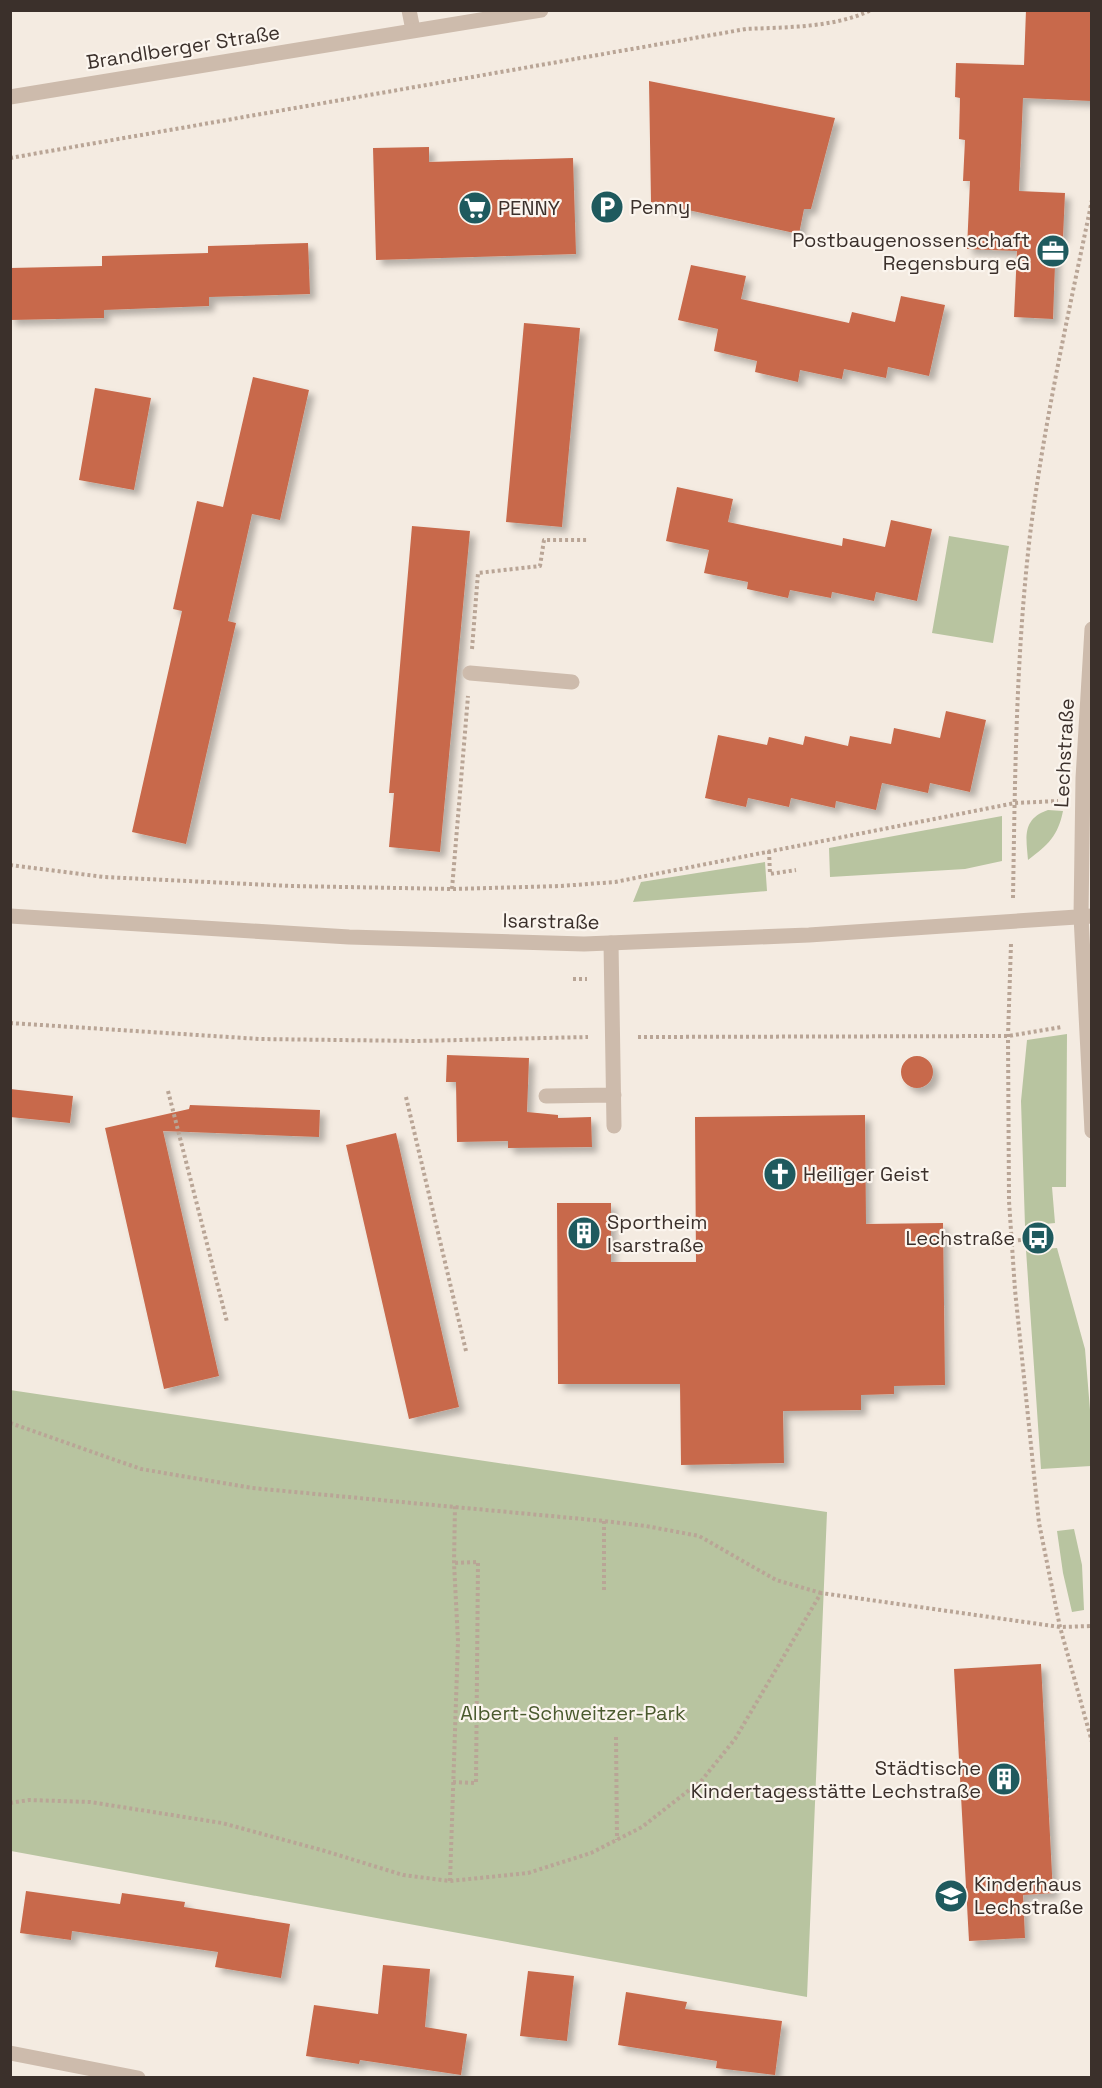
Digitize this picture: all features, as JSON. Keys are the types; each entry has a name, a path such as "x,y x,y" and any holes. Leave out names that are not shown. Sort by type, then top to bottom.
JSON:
{"street":[{"path":"410,10 413,30"},
{"name":"Brandlberger Straße","path":"10,97 541,10"},
{"name":"Lechstraße","path":"1092,629 1083,800 1087,916 1086,1023 1092,1131"},
{"path":"470,673 572,682"},
{"name":"Isarstraße","path":"10,916 349,937 584,944 809,935 1087,916"},
{"path":"611,943 614,1126"},
{"path":"546,1096 614,1095"},
{"path":"10,2053 138,2078"}],"path":[{"path":"10,158 746,29 841,21 871,10"},
{"path":"1092,200 1048,413 1030,536 1020,644 1008,1036 1010,1201 1015,1290 1039,1523 1060,1627 1092,1742"},
{"path":"10,865 104,877 291,886 452,889 615,882 1015,803 1083,800"},
{"path":"769,851 770,874 796,870"},
{"path":"10,1023 260,1039 417,1041 614,1037 1008,1036 1086,1023"},
{"path":"168,1091 227,1322"},
{"path":"406,1097 466,1351"},
{"path":"1012,1241 1038,1238"},
{"path":"10,1423 141,1468 252,1488 646,1526 699,1536 776,1580 820,1593 1060,1627 1092,1626"},
{"path":"450,1881 458,1641 454,1563 455,1506"},
{"path":"604,1521 604,1590"},
{"path":"453,1782 476,1783 478,1562 454,1563"},
{"path":"10,1803 29,1800 90,1802 178,1815 267,1834 403,1875 450,1881 528,1873 591,1853 642,1827 702,1780 735,1739 820,1593"},
{"path":"616,1737 617,1840"}],"green space":[{"path":"949,536 1009,546 993,643 932,633"},
{"path":"1048,810 1063,811 1058,827 1047,844 1028,860 1027,836 1030,824 1034,818"},
{"path":"1002,816 1002,861 965,869 830,877 829,848"},
{"path":"765,862 767,891 633,902 641,882"},
{"path":"1067,1034 1066,1187 1052,1187 1055,1223 1025,1226 1021,1101 1027,1040"},
{"path":"1057,1248 1085,1349 1091,1422 1091,1466 1041,1469 1026,1250"},
{"name":"Albert-Schweitzer-Park","path":"10,1390 827,1512 807,1997 11,1851"},
{"path":"1074,1529 1082,1565 1084,1610 1072,1612 1057,1531"}],"building":[{"path":"1026,10 1092,10 1092,101 1023,98 1019,191 1065,193 1063,237 1056,237 1053,319 1014,317 1017,251 967,249 970,181 963,181 965,140 959,139 960,98 955,97 956,63 1024,65"},
{"path":"649,81 835,118 811,209 804,209 799,234 651,202"},
{"name":"PENNY","path":"429,147 429,162 573,158 576,254 376,260 373,148"},
{"path":"308,243 310,294 209,297 209,306 104,310 104,318 10,320 10,268 102,266 102,256 208,253 208,246"},
{"path":"691,265 746,276 741,299 849,323 852,312 895,322 901,296 945,305 929,376 888,367 886,378 844,369 842,379 800,370 798,382 755,372 757,361 714,351 718,329 678,320"},
{"path":"524,323 580,328 562,527 506,522"},
{"path":"253,377 309,390 280,520 252,514 228,621 236,623 186,844 132,832 182,611 173,609 197,501 223,507"},
{"path":"95,388 151,398 134,490 79,480"},
{"path":"677,487 733,499 728,522 842,546 843,538 885,547 891,520 932,529 917,601 876,592 874,601 832,592 831,598 790,590 788,598 747,589 748,582 704,573 709,550 666,541"},
{"path":"412,526 470,531 440,852 389,847 394,793 389,793"},
{"path":"946,711 986,720 970,792 930,783 928,793 882,783 876,810 836,801 835,808 791,798 789,807 748,798 746,807 705,798 718,735 767,745 769,737 803,745 805,736 848,746 850,736 891,744 894,728 940,738"},
{"path":"447,1055 529,1058 527,1112 558,1115 558,1118 591,1117 592,1147 508,1148 508,1141 457,1142 456,1082 446,1082"},
{"path":"917,1056 928,1061 933,1072 928,1083 917,1088 906,1083 901,1072 906,1061"},
{"path":"10,1089 73,1096 70,1123 10,1117"},
{"path":"190,1105 320,1110 319,1137 163,1131 219,1376 164,1389 105,1128 189,1109"},
{"path":"865,1115 866,1224 943,1223 945,1385 894,1386 894,1394 861,1395 861,1410 783,1411 784,1463 681,1465 680,1384 558,1384 557,1203 611,1203 611,1262 696,1262 695,1117"},
{"path":"396,1133 459,1407 409,1419 346,1145"},
{"name":"Städtische Kindertagesstätte Lechstraße","path":"1041,1664 1053,1893 1023,1895 1025,1938 969,1941 954,1669"},
{"path":"26,1891 120,1904 122,1893 185,1902 184,1907 290,1924 281,1978 215,1967 218,1952 72,1931 71,1940 20,1933"},
{"path":"383,1965 430,1969 425,2027 467,2034 461,2075 360,2060 359,2064 306,2056 314,2005 378,2014"},
{"path":"528,1971 574,1976 567,2041 520,2036"},
{"path":"626,1992 687,2002 685,2009 782,2021 775,2075 716,2068 717,2061 618,2045"}],"place":[{"name":"Penny","path":"607,207"},
{"name":"PENNY","path":"475,208"},
{"name":"Postbaugenossenschaft Regensburg eG","path":"1053,251"},
{"name":"Heiliger Geist","path":"780,1174"},
{"name":"Sportheim Isarstraße","path":"584,1233"},
{"name":"Lechstraße","path":"1038,1238"},
{"name":"Städtische Kindertagesstätte Lechstraße","path":"1004,1779"},
{"name":"Kinderhaus Lechstraße","path":"951,1896"}]}
